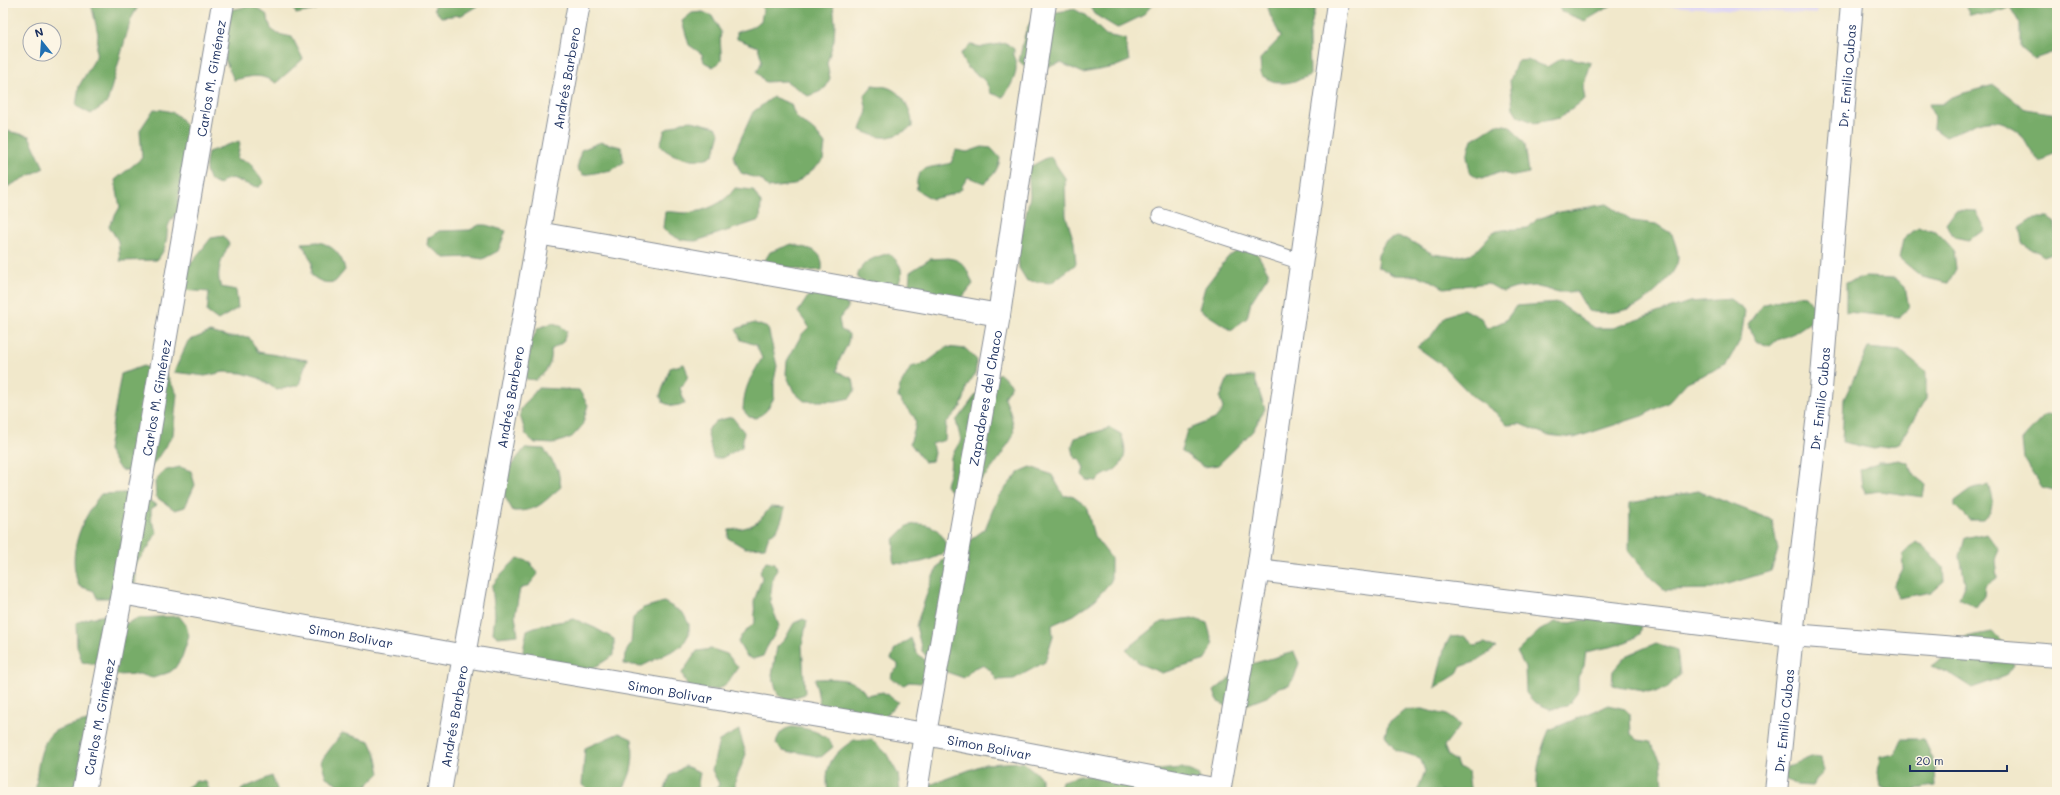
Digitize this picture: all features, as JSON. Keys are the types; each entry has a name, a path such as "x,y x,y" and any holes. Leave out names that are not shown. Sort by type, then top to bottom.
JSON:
{"street":[{"name":"Carlos M. Giménez","path":"84,792 122,593 223,3"},
{"name":"Andrés Barbero","path":"440,792 579,3"},
{"name":"Zapadores del Chaco","path":"916,792 999,315 1045,3"},
{"path":"1219,791 1258,570 1338,3"},
{"name":"Dr. Emilio Cubas","path":"1776,792 1792,635 1821,389 1852,3"},
{"path":"538,232 999,315"},
{"path":"1258,570 1792,635 2057,656"},
{"name":"Simon Bolivar","path":"122,593 465,656 925,734 1219,791"}],"lane":[{"path":"1160,216 1302,262"}],"shaded area":[{"path":"1664,3 1818,3 1817,14 1664,6"}],"green space":[{"path":"91,3 140,3 131,19 107,103 91,114 76,106 79,86 96,57 98,34"},
{"path":"292,3 319,3 316,10 296,14"},
{"path":"436,3 482,3 462,15 441,17 434,9"},
{"path":"761,3 833,3 835,23 834,40 827,63 830,78 826,87 819,92 808,96 786,81 765,82 757,72 762,61 758,47 737,39 737,32 750,28 761,21 763,10"},
{"path":"1088,3 1154,3 1142,16 1117,28 1094,14"},
{"path":"1267,3 1316,3 1309,36 1310,75 1291,82 1280,83 1274,82 1261,75 1260,59 1281,37 1270,15"},
{"path":"1559,3 1615,3 1585,21 1562,12"},
{"path":"1966,3 2057,3 2057,51 2034,59 2020,47 2020,24 2010,7 1986,15 1969,14"},
{"path":"253,5 267,15 271,29 278,34 292,37 303,59 276,83 256,76 234,80 225,60 225,47 231,10"},
{"path":"1074,9 1085,15 1106,35 1125,39 1129,61 1114,67 1083,73 1061,63 1031,71 1019,61 1027,28 1035,18 1044,14"},
{"path":"703,12 712,16 721,32 721,61 713,67 704,62 702,54 689,45 682,21 692,13"},
{"path":"1006,43 1014,49 1016,69 1012,82 1003,97 990,93 988,86 984,81 967,67 963,61 961,53 971,45 982,47"},
{"path":"1571,58 1591,63 1583,87 1585,99 1560,118 1535,123 1518,116 1513,108 1510,81 1517,61 1527,60 1547,67 1560,59"},
{"path":"873,85 892,89 902,97 911,115 912,127 898,134 887,137 875,136 861,130 867,111 864,96"},
{"path":"1994,85 2025,109 2057,114 2057,150 2041,162 2031,152 2019,132 2000,122 1985,121 1946,137 1933,128 1934,117 1929,104 1942,104 1950,98"},
{"path":"773,97 791,104 796,117 814,131 825,144 823,161 794,185 768,188 762,180 741,173 733,156 753,112"},
{"path":"154,109 176,114 183,121 189,133 185,139 185,161 180,184 178,212 170,222 164,248 157,260 120,261 118,241 109,226 120,207 115,180 142,158 140,130"},
{"path":"692,121 716,127 720,133 714,154 708,158 687,159 674,155 660,145 665,130 682,122"},
{"path":"1497,124 1510,126 1525,144 1529,173 1514,176 1498,172 1483,178 1477,177 1470,172 1467,156 1472,139 1481,135"},
{"path":"3,130 29,136 44,168 3,189"},
{"path":"239,141 240,144 237,159 249,162 264,182 259,187 252,186 232,178 223,181 220,185 214,183 206,172 208,152"},
{"path":"601,142 621,147 624,162 612,170 583,175 577,169 581,150"},
{"path":"982,147 991,148 1000,158 995,172 984,183 968,177 962,186 962,189 950,195 932,199 917,190 918,175 921,171 931,167 951,163 956,150 967,152"},
{"path":"1050,156 1065,178 1066,216 1074,242 1076,264 1051,283 1027,281 1019,268 1018,251 1030,196 1028,168"},
{"path":"735,188 753,190 761,203 760,220 696,241 678,238 663,228 665,212 686,213 707,209 726,198"},
{"path":"1607,204 1633,221 1656,224 1672,234 1678,255 1677,264 1668,279 1640,304 1623,311 1605,313 1588,311 1577,292 1559,292 1534,286 1516,288 1503,292 1487,283 1444,288 1432,281 1418,276 1393,275 1377,266 1378,254 1385,242 1397,237 1407,239 1433,254 1455,257 1474,253 1493,232 1528,228 1537,219 1560,212"},
{"path":"1956,210 1976,211 1986,230 1968,240 1954,237 1946,224"},
{"path":"2035,218 2048,218 2055,223 2057,250 2055,253 2044,257 2022,243 2020,228"},
{"path":"479,225 486,225 506,231 498,251 483,259 470,257 445,258 427,245 428,238 439,231 470,230"},
{"path":"1918,227 1936,231 1954,250 1956,269 1948,283 1922,277 1899,258 1903,240"},
{"path":"224,236 229,244 220,266 219,282 221,287 236,290 238,308 218,320 207,312 209,292 181,290 178,267 192,262 211,238"},
{"path":"318,242 332,248 342,260 345,270 335,282 322,282 311,275 312,262 302,243"},
{"path":"792,244 809,249 818,254 821,258 822,270 806,271 764,262 770,252"},
{"path":"1242,248 1257,253 1269,274 1251,302 1247,318 1231,330 1199,309 1205,287 1228,257"},
{"path":"889,253 900,266 901,270 900,279 894,290 867,285 857,278 864,264"},
{"path":"930,259 954,259 965,266 973,284 961,299 913,301 909,286 910,272"},
{"path":"1865,277 1895,278 1905,286 1909,308 1899,317 1846,312 1846,283"},
{"path":"811,292 839,294 846,302 848,308 839,319 841,330 849,334 849,339 839,361 837,371 853,379 855,390 850,398 836,401 804,401 794,392 786,374 787,361 802,334 809,327 798,312"},
{"path":"1797,295 1805,296 1822,314 1794,333 1777,340 1770,346 1756,342 1748,324 1762,305"},
{"path":"1730,299 1745,311 1741,339 1726,365 1687,382 1669,402 1642,416 1574,438 1547,435 1520,424 1507,425 1495,412 1473,397 1442,365 1417,347 1431,336 1445,317 1463,309 1481,318 1487,329 1506,320 1516,306 1559,303 1595,328 1613,328 1689,302"},
{"path":"553,323 559,325 567,331 563,342 551,350 550,364 543,374 536,380 526,379 522,373 528,341 532,340 538,328"},
{"path":"754,323 768,328 777,366 774,381 774,398 766,411 757,418 749,417 743,410 749,382 762,358 756,345 741,340 736,329"},
{"path":"210,332 229,337 249,337 258,352 307,360 299,385 277,390 259,378 242,373 224,372 205,376 174,372 188,341"},
{"path":"947,347 966,349 977,360 975,374 967,386 960,408 946,423 945,440 932,444 934,453 932,461 924,462 910,443 914,433 915,421 914,417 898,397 900,386 911,367 926,363"},
{"path":"1868,348 1900,351 1926,372 1926,399 1899,443 1874,449 1842,442 1844,399"},
{"path":"684,364 687,371 687,379 680,388 685,404 673,406 664,403 660,396 670,368"},
{"path":"143,366 166,374 177,394 173,435 148,472 120,470 108,450 121,374"},
{"path":"999,373 1012,385 1004,397 1013,422 1014,431 1012,437 993,467 982,479 968,487 949,490 946,485 950,470 951,457 961,440 956,421 975,396"},
{"path":"1254,376 1265,409 1252,432 1218,465 1204,467 1181,451 1187,430 1215,419 1223,409 1220,398 1228,378"},
{"path":"538,388 579,390 588,405 582,426 572,437 553,444 535,443 526,435 520,415 521,409"},
{"path":"2057,413 2057,491 2042,487 2024,459 2022,440 2044,416"},
{"path":"732,417 744,432 742,447 722,458 713,458 707,430 716,421"},
{"path":"1110,428 1121,434 1125,451 1123,459 1116,469 1102,476 1097,481 1087,480 1082,475 1084,468 1079,458 1075,459 1072,446 1075,438"},
{"path":"525,448 544,449 558,470 561,487 540,505 534,508 522,511 513,511 497,483"},
{"path":"1899,460 1908,463 1915,476 1925,484 1923,497 1879,491 1866,493 1862,486 1860,470 1878,462"},
{"path":"180,467 191,471 195,485 185,507 175,510 156,497 155,482 163,471"},
{"path":"1031,467 1052,475 1064,496 1071,495 1086,506 1094,536 1111,558 1111,581 1095,600 1074,615 1052,625 1053,636 1045,662 1014,679 997,680 990,670 982,665 974,668 964,678 938,669 922,651 916,626 933,576 942,561 985,529 998,497 1019,472"},
{"path":"1988,485 1992,503 1988,516 1984,520 1969,520 1955,506 1955,501 1973,488"},
{"path":"1698,491 1772,520 1778,550 1771,571 1712,589 1665,590 1651,578 1629,552 1630,503"},
{"path":"125,493 140,496 157,505 151,509 151,520 157,532 148,548 133,567 136,582 113,598 97,598 94,591 79,586 75,574 75,550 78,538 87,515 101,494"},
{"path":"770,507 785,508 778,528 769,535 765,547 745,548 728,538 729,530 748,527 758,522"},
{"path":"915,524 928,525 937,530 943,538 948,551 935,558 922,562 908,564 894,563 893,540 907,526"},
{"path":"1987,533 1999,549 1995,561 1997,578 1985,586 1984,596 1976,607 1959,598 1965,583 1960,556 1965,538"},
{"path":"1916,542 1928,550 1943,567 1944,581 1931,592 1899,598 1893,587 1903,569 1902,555"},
{"path":"518,558 530,562 538,574 529,585 520,589 515,615 518,635 498,637 493,633 495,615 492,586 503,572"},
{"path":"766,561 775,563 777,570 773,576 770,601 779,626 763,656 753,659 746,656 738,642 741,636 755,622 754,601 762,578 760,571"},
{"path":"664,602 683,613 689,624 689,634 682,646 642,666 624,664 625,654 631,643 633,618 643,608"},
{"path":"107,615 125,624 138,618 179,616 186,625 189,636 182,657 175,668 170,672 153,678 139,674 117,675 101,665 82,662 77,646 76,623 89,618"},
{"path":"1192,618 1207,623 1213,644 1206,660 1162,673 1140,664 1126,650 1161,622"},
{"path":"574,619 595,628 614,639 614,655 592,669 525,664 523,651 527,630 544,624"},
{"path":"803,619 807,621 802,645 805,694 786,700 778,695 772,675 777,647 785,639 794,623"},
{"path":"1582,620 1643,620 1640,634 1627,642 1586,652 1584,666 1578,677 1578,692 1567,706 1550,709 1534,702 1526,693 1525,667 1517,652 1539,631 1555,622 1571,623"},
{"path":"1992,632 2004,643 2014,665 2006,676 1972,688 1952,675 1932,666 1955,650 1966,637"},
{"path":"1464,636 1475,646 1485,643 1496,648 1475,662 1460,667 1457,674 1435,688 1444,649 1450,637"},
{"path":"911,638 916,652 929,664 928,676 921,683 909,682 904,685 891,679 892,673 898,668 898,664 891,659 895,649"},
{"path":"1656,643 1677,650 1680,674 1666,689 1655,692 1612,685 1613,671 1626,656"},
{"path":"712,649 727,654 738,667 727,682 718,689 706,690 688,688 682,673 697,651"},
{"path":"1294,652 1299,663 1294,678 1289,685 1279,687 1269,696 1238,708 1229,707 1218,702 1214,691 1244,666"},
{"path":"815,679 844,680 857,684 866,695 883,692 898,702 885,716 820,705"},
{"path":"1609,705 1625,709 1630,714 1631,734 1638,740 1650,742 1661,761 1663,785 1657,792 1537,792 1539,760 1549,730"},
{"path":"1422,709 1447,715 1460,725 1444,746 1448,756 1456,761 1458,767 1468,771 1470,788 1473,792 1417,792 1425,771 1420,758 1395,750 1385,735 1388,724 1405,710"},
{"path":"94,719 83,792 36,792 38,768 45,742 55,731 59,729"},
{"path":"792,727 804,728 821,734 833,747 821,757 783,751 776,744 778,737 781,732"},
{"path":"739,730 746,754 735,782 735,792 715,792 719,784 712,770 719,741"},
{"path":"342,733 370,741 376,754 380,773 361,792 351,792 326,777 321,761"},
{"path":"619,733 632,739 633,760 628,779 621,792 591,792 582,785 585,748"},
{"path":"1902,739 1923,739 1935,766 1936,786 1900,791 1880,787 1878,772 1880,757 1895,754"},
{"path":"854,740 872,740 886,753 898,774 900,792 828,792 827,774 831,761 840,750"},
{"path":"1811,757 1821,758 1824,771 1812,786 1796,785 1783,778 1787,767"},
{"path":"1023,762 1041,777 1041,785 1034,792 922,792 927,786 985,764"},
{"path":"685,766 700,772 697,790 695,792 664,792 670,776"},
{"path":"1182,768 1198,774 1206,792 1059,792 1062,781 1080,776"},
{"path":"272,776 278,792 240,792 242,789"},
{"path":"196,781 206,782 210,792 180,792"}]}
